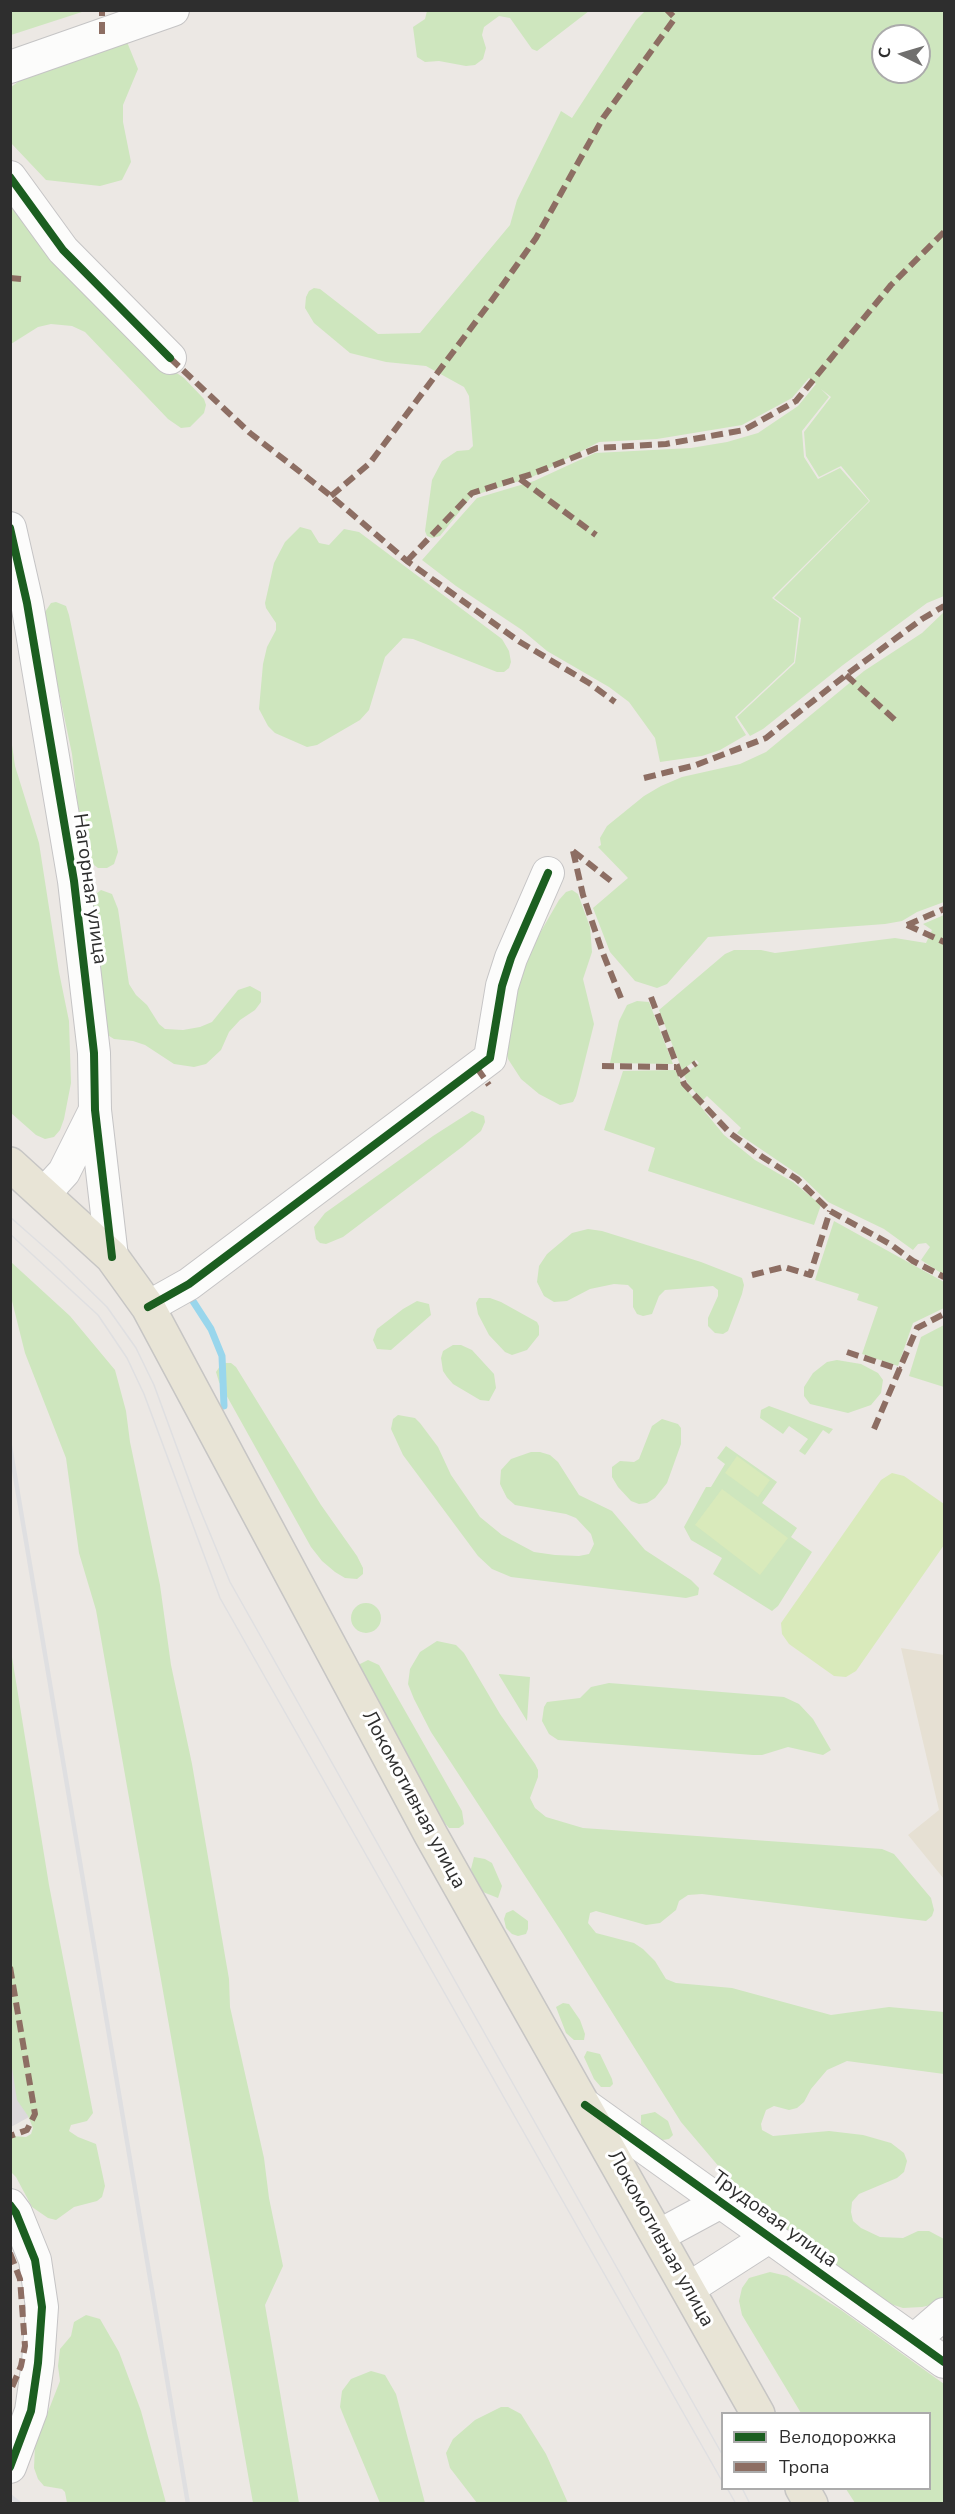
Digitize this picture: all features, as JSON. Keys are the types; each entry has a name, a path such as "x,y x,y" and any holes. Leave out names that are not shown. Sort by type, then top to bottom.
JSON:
{"main road":[{"name":"Локомотивная улица","path":"10,1164 112,1257 148,1307 437,1845 757,2412"},
{"path":"803,2490 811,2504"}],"street":[{"path":"10,67 173,10"},
{"path":"10,177 63,249 170,358"},
{"name":"Нагорная улица","path":"10,528 27,603 74,881 94,1053 95,1110 112,1257"},
{"path":"148,1307 189,1284 490,1058 505,976 525,922 548,873"},
{"name":"Нагорная улица","path":"48,1197 64,1172 95,1110"},
{"name":"Трудовая улица","path":"585,2105 945,2362"},
{"path":"658,2236 721,2202"},
{"path":"10,2205 16,2213 35,2260 42,2307 38,2363 31,2411 10,2467"},
{"name":"Трудовая улица","path":"688,2289 769,2237"},
{"path":"914,2340 945,2314"}],"shaded area":[{"path":"901,1648 944,1655 944,1879 908,1835 939,1810"},
{"path":"10,2038 20,2100 29,2117 11,2127"}],"green space":[{"path":"11,10 85,10 85,11 11,35"},
{"path":"427,11 589,11 537,51 532,49 510,18 499,16 484,27 482,35 486,48 483,59 475,65 466,66 439,61 425,62 417,57 413,27 425,19"},
{"path":"645,11 944,11 944,596 927,603 843,665 763,729 750,736 737,717 795,663 801,618 774,598 870,501 841,466 819,477 806,456 804,432 831,397 821,389 829,397 802,431 804,457 818,479 840,468 869,501 772,598 799,618 794,662 735,717 746,735 720,750 702,756 660,762 655,738 629,702 609,687 547,651 522,630 456,586 422,560 477,498 534,481 595,453 691,448 727,442 758,433 798,406 816,384 809,378 792,398 742,425 657,439 599,442 532,477 472,496 440,536 432,538 427,536 425,531 432,480 442,461 457,451 469,450 473,446 469,396 464,387 426,366 386,362 350,353 314,323 305,308 309,291 314,288 320,289 378,334 420,333 510,225 517,200 561,111 572,118 636,20"},
{"path":"127,42 138,69 123,105 123,122 131,162 122,180 100,186 46,180 11,143 10,88 27,75"},
{"path":"10,185 162,363 184,378 204,399 206,405 204,413 190,427 181,428 168,419 85,332 72,326 51,324 38,327 11,344"},
{"path":"300,527 311,530 319,543 329,545 344,529 359,532 502,639 509,651 511,662 509,668 504,672 497,672 413,639 403,638 385,657 369,710 360,720 317,745 307,747 275,733 268,726 259,709 263,664 267,647 276,630 276,623 265,603 274,563 285,542"},
{"path":"56,602 66,606 69,615 118,852 114,864 107,868 98,868 90,862 80,825 72,754 43,615 51,603"},
{"path":"944,612 944,902 917,912 902,921 885,924 708,937 667,984 657,988 635,981 610,952 593,908 628,878 598,847 601,845 600,838 607,826 644,796 661,786 682,777 740,764 766,752 864,671 922,633"},
{"path":"11,738 15,766 39,843 69,1021 71,1083 64,1119 60,1130 54,1137 45,1139 36,1135 11,1113"},
{"path":"101,890 112,894 118,909 129,984 165,1029 183,1030 200,1027 212,1022 238,990 250,986 261,992 261,1002 255,1010 240,1020 229,1032 221,1050 206,1064 194,1067 174,1064 145,1045 114,1039 106,1034 91,903 92,897"},
{"path":"572,890 578,894 590,927 592,952 583,979 594,1024 576,1096 573,1102 560,1105 539,1094 521,1079 508,1059 504,1042 514,978 559,900 566,892"},
{"path":"944,915 944,1275 921,1260 930,1247 926,1243 918,1244 913,1250 884,1229 828,1202 802,1177 737,1133 741,1128 707,1096 702,1101 684,1075 699,1063 696,1060 682,1070 659,1010 725,954 734,950 761,950 775,953 895,938 926,943 932,930 923,924"},
{"path":"637,1001 649,1002 673,1064 610,1063 619,1021 627,1005"},
{"path":"675,1070 683,1085 724,1135 755,1160 793,1182 821,1205 814,1225 648,1171 655,1148 604,1130 623,1071"},
{"path":"472,1111 484,1116 485,1122 481,1131 462,1147 343,1237 326,1244 316,1239 314,1227 325,1213"},
{"path":"834,1221 944,1282 944,1308 913,1323 898,1366 862,1354 878,1307 857,1300 859,1294 815,1280"},
{"path":"588,1229 602,1231 701,1262 742,1278 744,1285 742,1294 728,1331 723,1334 715,1333 708,1326 708,1318 718,1296 718,1290 713,1286 665,1290 659,1296 652,1314 643,1316 637,1314 633,1307 633,1290 628,1285 614,1284 590,1289 567,1301 554,1302 544,1296 537,1282 539,1266 547,1254 572,1233"},
{"path":"11,1262 70,1316 115,1370 126,1411 130,1442 160,1585 171,1665 192,1764 229,1979 230,2007 264,2158 269,2198 283,2266 265,2305 299,2503 253,2503 96,1610 79,1553 66,1458 25,1353 11,1297"},
{"path":"479,1298 490,1298 501,1302 537,1322 539,1335 527,1350 512,1355 505,1352 489,1335 478,1314 476,1303"},
{"path":"417,1301 429,1304 431,1315 391,1350 377,1349 373,1340 377,1329"},
{"path":"944,1325 944,1387 909,1376 921,1337"},
{"path":"453,1345 461,1345 472,1350 494,1374 496,1388 489,1401 480,1400 453,1384 443,1371 441,1358 443,1351"},
{"path":"837,1360 861,1364 878,1373 883,1380 881,1393 871,1405 848,1413 810,1404 804,1396 804,1387 813,1373 827,1362"},
{"path":"222,1363 231,1363 236,1367 321,1505 357,1556 363,1568 363,1574 357,1579 345,1578 335,1572 311,1547 219,1382 216,1372"},
{"path":"769,1406 833,1429 829,1434 823,1430 805,1455 799,1451 808,1439 789,1426 783,1434 760,1418 761,1410"},
{"path":"398,1415 415,1418 420,1423 438,1447 451,1475 480,1517 502,1535 534,1552 579,1556 589,1554 594,1544 591,1534 576,1518 566,1514 515,1505 507,1498 500,1484 501,1470 511,1459 531,1452 550,1455 558,1462 579,1495 612,1511 645,1550 691,1580 699,1588 698,1595 686,1598 511,1577 492,1569 478,1556 403,1455 391,1429 393,1419"},
{"path":"662,1419 678,1424 681,1428 681,1444 667,1483 655,1498 647,1503 639,1504 631,1501 618,1487 612,1477 612,1467 620,1461 634,1462 639,1459 652,1426"},
{"path":"726,1446 777,1482 762,1503 797,1528 791,1537 812,1552 778,1606 772,1611 713,1574 722,1558 691,1540 684,1527 706,1487 711,1487 725,1464 717,1458"},
{"path":"737,1456 770,1480 758,1497 725,1473"},
{"path":"892,1473 904,1476 944,1504 944,1545 856,1671 846,1677 834,1676 789,1644 782,1634 781,1623 881,1480"},
{"path":"722,1489 788,1538 760,1575 695,1525"},
{"path":"366,1603 372,1604 380,1612 380,1624 372,1632 366,1633 360,1632 352,1624 351,1618 352,1612 360,1604"},
{"path":"437,1641 456,1645 464,1653 500,1714 535,1764 538,1777 530,1798 535,1808 546,1817 583,1828 882,1849 894,1854 931,1898 934,1910 932,1916 926,1921 702,1894 688,1895 679,1901 676,1910 660,1923 646,1925 596,1911 590,1913 588,1923 596,1933 634,1943 643,1949 655,1961 666,1979 676,1983 732,1988 831,2015 889,2007 944,2012 944,2074 847,2061 827,2070 797,2108 789,2110 774,2106 766,2110 761,2124 762,2130 773,2136 829,2131 863,2135 891,2143 904,2153 907,2161 904,2172 897,2178 859,2194 852,2202 853,2221 861,2228 880,2237 903,2238 918,2231 929,2231 944,2239 944,2302 903,2308 881,2301 795,2241 737,2188 681,2122 563,1934 431,1732 414,1699 408,1684 410,1669 420,1652"},
{"path":"11,1651 49,1885 93,2113 87,2121 71,2125 69,2131 96,2144 105,2186 102,2197 97,2201 74,2207 56,2220 48,2218 32,2207 11,2172 11,2136 26,2137 31,2134 33,2128 17,2100 10,2055"},
{"path":"368,1660 379,1665 462,1811 464,1824 459,1828 449,1828 442,1820 359,1675 360,1664"},
{"path":"499,1675 530,1677 527,1721"},
{"path":"609,1683 784,1697 799,1704 813,1719 831,1750 823,1755 788,1747 762,1755 753,1755 558,1740 549,1734 542,1721 547,1702 580,1698 591,1687"},
{"path":"474,1857 492,1863 502,1886 498,1898 483,1892 475,1881 471,1869"},
{"path":"513,1910 528,1921 526,1934 518,1936 506,1928 504,1919 506,1913"},
{"path":"563,2003 569,2004 580,2020 585,2034 584,2040 574,2040 566,2033 556,2007"},
{"path":"587,2051 600,2054 612,2079 613,2084 610,2087 601,2087 594,2079 584,2057"},
{"path":"655,2112 668,2121 673,2135 669,2139 657,2141 641,2124 641,2115"},
{"path":"770,2272 787,2276 841,2310 944,2384 944,2503 855,2503 847,2490 931,2490 931,2412 800,2412 742,2315 739,2301 742,2288 749,2278"},
{"path":"86,2315 100,2319 119,2352 141,2411 166,2503 67,2503 65,2492 62,2489 44,2486 38,2479 34,2468 35,2445 60,2381 58,2366 60,2349 71,2336 74,2322"},
{"path":"371,2371 385,2375 396,2394 425,2503 380,2503 346,2422 340,2407 342,2391 351,2379"},
{"path":"501,2407 508,2407 521,2414 546,2454 568,2503 477,2503 450,2468 446,2453 453,2439 475,2420"}],"waterway":[{"path":"189,1295 211,1329 222,1356 224,1406"}],"tram line":[{"path":"10,1217 59,1260 107,1307 136,1348 154,1385 197,1502 230,1582 721,2452"},
{"path":"10,1234 98,1315 127,1358 144,1394 220,1598 721,2479"},
{"path":"728,2490 736,2504"},
{"path":"743,2490 750,2504"}],"railway":[{"path":"10,1446 188,2504"},
{"path":"10,2496 20,2504"}],"marked path":[{"path":"102,10 102,34"},
{"path":"331,496 370,463 536,238 603,118 675,18 667,10"},
{"path":"407,561 472,493 532,474 597,448 666,444 744,430 796,401 891,285 944,232"},
{"path":"10,278 21,279"},
{"path":"170,358 250,433 331,496 407,561 520,642 589,683 615,702"},
{"path":"520,479 596,535"},
{"path":"644,778 696,765 766,738 846,675 922,619 944,606"},
{"path":"846,675 895,720"},
{"path":"573,851 583,895 621,998"},
{"path":"573,851 611,881"},
{"path":"907,925 944,909"},
{"path":"907,925 944,942"},
{"path":"651,997 684,1084 730,1133 797,1179 830,1211 944,1277"},
{"path":"679,1076 696,1063"},
{"path":"602,1066 676,1067"},
{"path":"477,1068 489,1085"},
{"path":"752,1275 784,1267 810,1275 830,1211"},
{"path":"874,1429 917,1328 944,1314"},
{"path":"847,1352 901,1370"},
{"path":"10,1967 35,2114 27,2130 10,2136"},
{"path":"10,2253 20,2279 25,2346 21,2366 10,2392"}],"cycle path":[{"path":"10,177 63,250 170,358"},
{"path":"10,528 27,603 74,881 94,1053 95,1110 112,1257"},
{"path":"148,1307 189,1284 490,1058 502,986 511,958 548,873"},
{"path":"585,2105 944,2362"},
{"path":"10,2205 16,2213 35,2260 42,2307 38,2363 31,2411 10,2467"}]}
